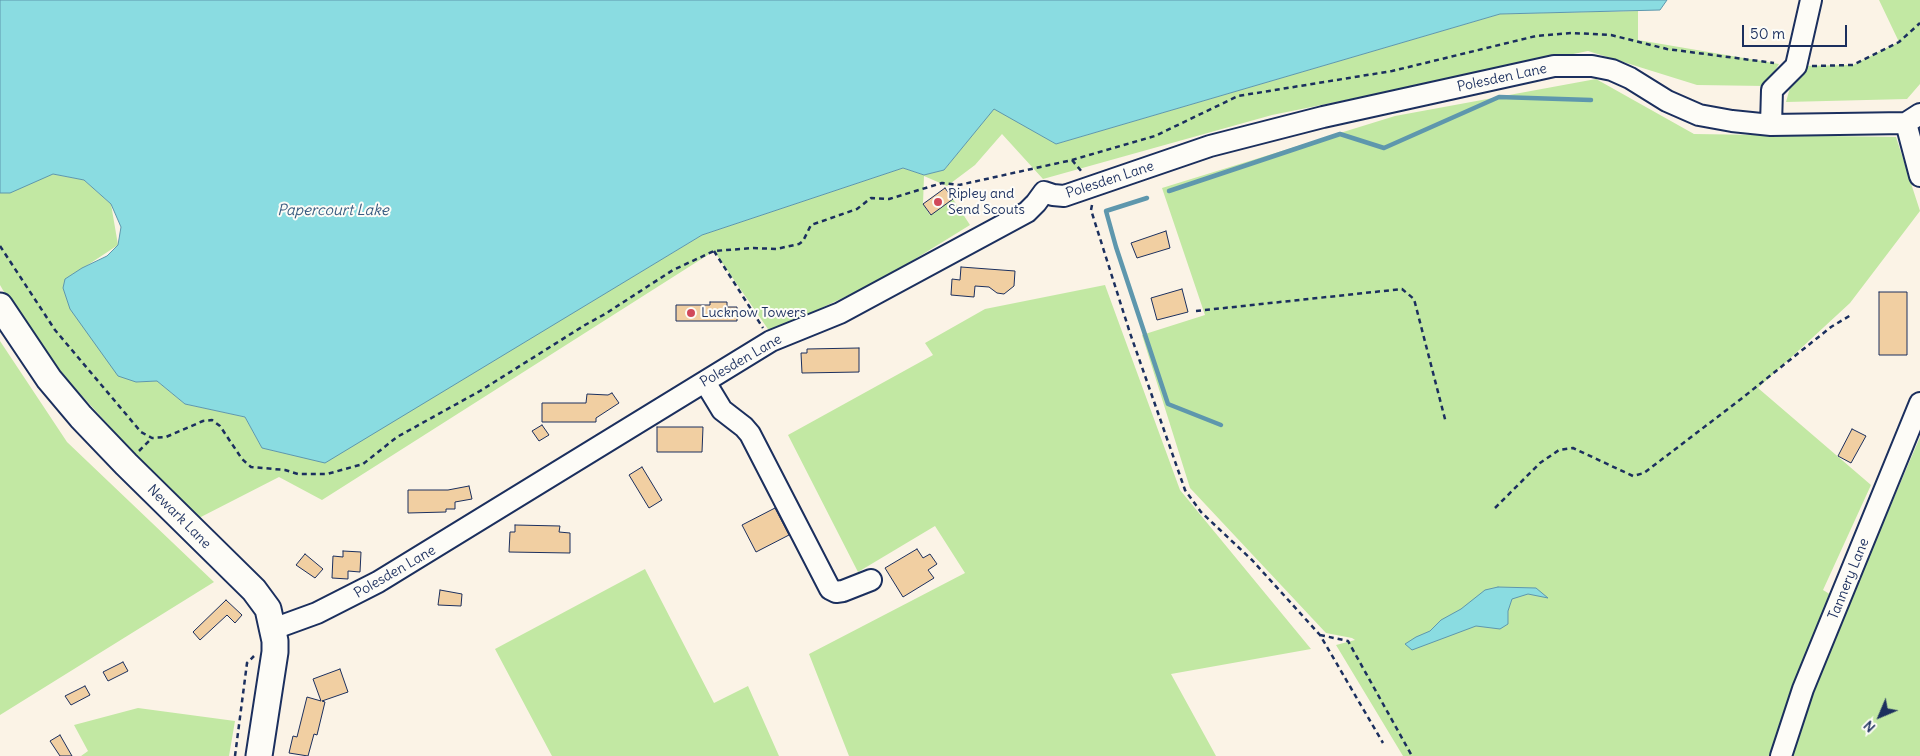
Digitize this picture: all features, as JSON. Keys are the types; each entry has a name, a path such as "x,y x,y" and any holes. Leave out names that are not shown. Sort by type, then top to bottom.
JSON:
{"main road":[{"name":"Newark Lane","path":"0,306 49,379 81,417 254,590 268,609 273,629 275,652 259,756"}],"street":[{"path":"1771,124 1772,90 1796,66 1811,0"},
{"name":"Polesden Lane","path":"273,629 317,613 378,582 771,341 840,313 1027,212 1036,203 1037,187 1053,195 1064,196 1210,146 1304,122 1554,66 1592,66 1612,70 1630,78 1667,101 1699,115 1771,124 1913,119"},
{"path":"1913,119 1920,176"},
{"path":"705,382 722,410 750,434 830,589 836,592 843,592 871,580"},
{"name":"Tannery Lane","path":"1781,756 1803,689 1920,403"}],"path":[{"path":"1094,185 1091,210 1130,333 1186,490 1201,512 1252,560 1320,636 1383,743"},
{"path":"0,246 55,330 141,432 152,438 166,437 203,421 212,420 220,426 242,459 251,467 285,470 298,474 327,474 363,464 397,437 480,390 606,314 673,270 714,250 771,341"},
{"path":"1196,311 1402,289 1414,298 1446,422"},
{"path":"1495,508 1540,462 1559,450 1573,448 1633,476 1644,473 1831,327 1851,315"},
{"path":"1320,636 1348,641 1412,756"},
{"path":"235,756 247,663 259,652"}],"green space":[{"path":"1879,0 1920,0 1920,84 1907,99 1786,102 1796,66 1853,65 1899,42"},
{"path":"1638,11 1638,40 1779,64 1765,86 1697,85 1588,51 1272,115 1043,179 1002,134 975,165 947,186 924,176 923,204 930,215 953,199 970,225 881,280 770,332 714,251 322,500 279,477 195,520 33,342 0,285 0,191 53,174 84,180 111,204 118,245 65,280 136,382 157,381 185,404 245,417 262,448 324,462 702,235 903,168 924,175 944,170 994,108 1056,144 1500,14"},
{"path":"1596,79 1694,134 1896,137 1920,211 1850,303 1758,388 1871,485 1823,590 1848,605 1920,437 1920,756 1403,756 1336,645 1355,640 1326,633 1190,488 1142,335 1205,315 1162,188 1395,116"},
{"path":"1105,285 1180,490 1311,649 1171,674 1216,756 849,756 809,654 965,573 935,526 858,572 788,435 933,355 925,343 985,309"},
{"path":"0,341 67,442 214,582 0,715"},
{"path":"645,569 714,703 748,686 779,756 552,756 495,649"},
{"path":"138,708 235,721 229,756 81,756 88,751 74,725"}],"water":[{"name":"Papercourt Lake","path":"0,0 1667,0 1660,10 1500,14 1056,144 994,109 944,170 924,175 903,168 702,235 325,463 262,448 245,417 185,404 157,381 136,382 118,376 70,309 63,288 65,279 107,256 118,245 121,227 111,204 84,180 53,174 10,193 0,193"},
{"path":"1498,587 1536,588 1548,598 1528,594 1512,599 1508,611 1508,624 1500,629 1476,626 1412,650 1405,644 1430,631 1441,620 1461,609 1485,590"}],"building":[{"name":"Ripley and Send Scouts","path":"945,188 953,199 931,215 923,204"},
{"path":"1166,231 1170,248 1137,258 1131,243"},
{"path":"961,267 1015,271 1014,286 1004,294 997,293 989,287 975,286 974,297 951,295 952,279 960,280"},
{"path":"1182,289 1188,312 1157,320 1151,298"},
{"path":"1879,292 1907,292 1907,355 1879,355"},
{"path":"710,302 727,302 727,307 737,307 737,321 676,321 676,305 710,305"},
{"path":"859,348 859,372 802,373 801,353 807,353 807,349"},
{"path":"612,393 619,403 596,418 596,422 542,422 542,403 586,403 587,394 608,395"},
{"path":"542,425 549,435 539,441 532,431"},
{"path":"657,427 703,427 702,452 657,452"},
{"path":"1852,429 1866,436 1851,463 1838,456"},
{"path":"642,467 662,500 649,508 629,475"},
{"path":"469,486 472,499 455,502 455,509 446,509 446,512 408,513 408,490 448,490"},
{"path":"775,508 789,535 756,552 742,525"},
{"path":"515,525 560,526 559,532 570,533 570,553 509,552 510,532 515,532"},
{"path":"917,549 923,558 930,554 937,564 928,570 934,578 903,597 885,568"},
{"path":"343,551 361,552 360,572 348,571 348,579 332,578 333,556 343,557"},
{"path":"305,554 323,569 315,578 296,565"},
{"path":"440,590 462,594 461,606 438,605"},
{"path":"226,600 242,615 235,623 227,615 200,640 193,632"},
{"path":"123,662 128,671 108,681 103,672"},
{"path":"340,669 348,692 322,701 325,702 317,735 314,734 308,756 289,753 293,736 297,737 307,697 321,701 313,679"},
{"path":"85,686 90,695 71,705 65,696"},
{"path":"60,735 72,756 60,756 50,741"}],"waterway":[{"path":"1169,191 1340,134 1384,148 1499,97 1591,100"},
{"path":"1147,198 1106,211 1116,247 1168,404 1221,425"}],"place":[{"name":"Ripley and Send Scouts","path":"938,202"},
{"name":"Lucknow Towers","path":"691,313"}]}
